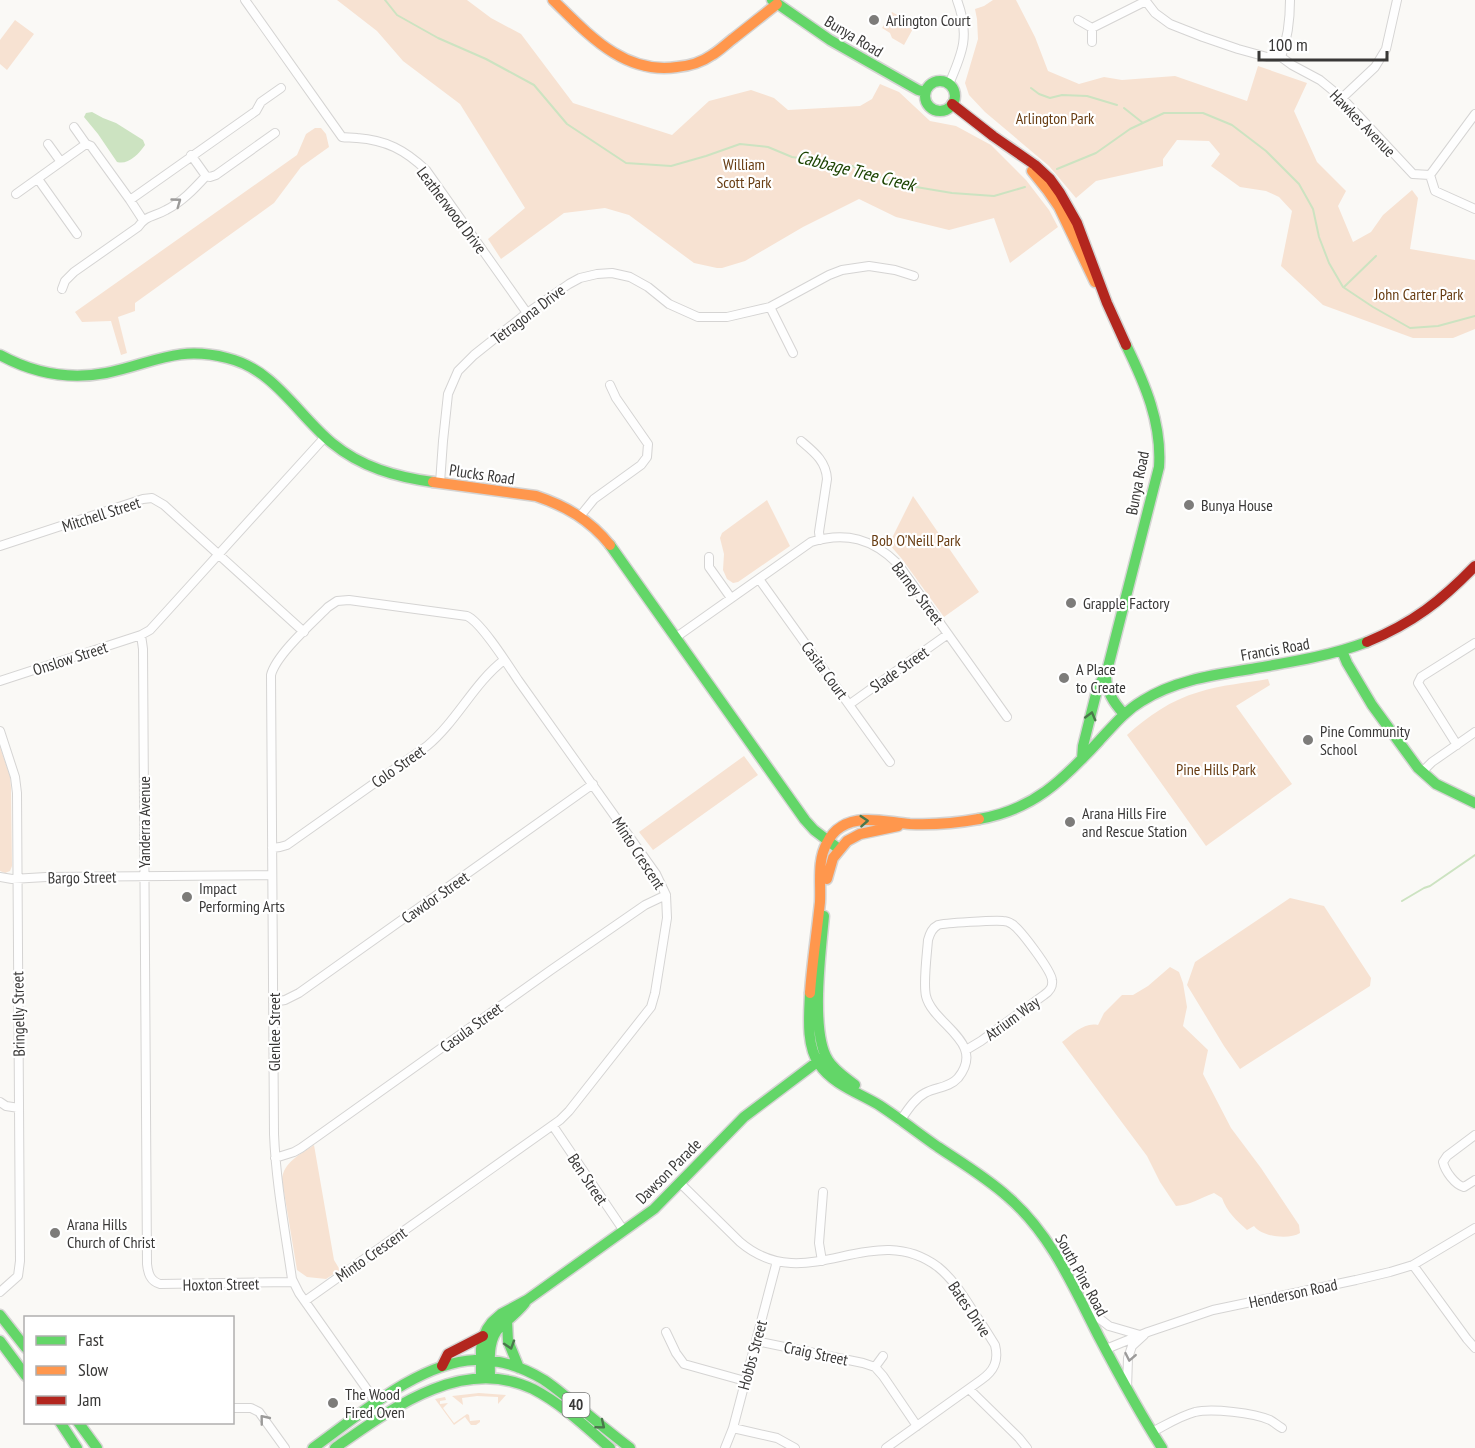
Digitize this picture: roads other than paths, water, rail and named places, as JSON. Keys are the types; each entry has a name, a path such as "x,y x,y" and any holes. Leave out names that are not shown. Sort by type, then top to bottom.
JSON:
{"street":[{"name":"Leatherwood Drive","path":"245,0 342,137 380,141 396,147 411,156 426,170 527,314"},
{"path":"553,0 606,49 628,61 654,69 683,67 711,56 774,2"},
{"path":"949,84 963,48 965,32 963,16 957,0"},
{"path":"1281,57 1290,22 1290,0"},
{"path":"1341,98 1375,67 1386,49 1397,0"},
{"path":"1092,28 1146,1"},
{"name":"Hawkes Avenue","path":"1146,1 1155,13 1170,24 1267,57 1281,57 1320,80 1341,98 1413,174 1430,174"},
{"name":"Bunya Road","path":"774,2 830,40 925,92"},
{"path":"1077,20 1092,28"},
{"path":"1092,28 1092,42"},
{"path":"935,82 944,82 949,84 955,96 952,104 945,110 936,110 928,105 925,92 935,82"},
{"path":"130,200 256,111 261,102 281,88"},
{"name":"Bunya Road","path":"952,104 1006,145 1028,158 1050,179 1062,196 1093,261 1107,302 1149,398 1159,435 1159,467 1105,683 1113,702 1124,714"},
{"path":"1475,114 1430,174 1435,191 1475,209"},
{"path":"74,127 86,144 91,146 143,220"},
{"path":"206,176 216,175 275,133"},
{"path":"48,144 61,162"},
{"path":"16,194 86,144"},
{"path":"192,155 206,176"},
{"path":"62,289 65,281 74,272 138,228 143,220 175,204 191,192 206,176"},
{"path":"38,179 77,234"},
{"name":"Tetragona Drive","path":"440,483 448,394 458,371 474,355 527,314 580,278 597,273 612,273 630,277 648,287 669,304 698,317 727,317 770,307 842,270 869,266 914,276"},
{"path":"770,307 793,353"},
{"name":"Plucks Road","path":"0,355 15,364 36,371 86,376 184,353 229,358 264,375 280,388 325,437 348,455 374,469 402,478 536,496 580,515 603,535 805,820 839,849"},
{"path":"580,515 594,499 641,465 647,457 648,444 616,398 610,385"},
{"path":"141,635 154,626 325,437"},
{"path":"801,441 823,462 826,470 820,540"},
{"name":"Mitchell Street","path":"0,546 152,498 164,505 219,555"},
{"name":"Barney Street","path":"675,638 811,542 833,537 847,537 876,546 898,564 1007,717"},
{"path":"219,555 304,632"},
{"path":"710,557 709,567 731,598"},
{"name":"Francis Road","path":"1082,759 1124,714 1164,689 1186,681 1342,651 1373,639 1410,620 1448,593 1475,566"},
{"name":"Casita Court","path":"759,579 890,762"},
{"name":"Minto Crescent","path":"304,632 332,603 343,599 460,614 475,620 656,874 666,895 667,918 651,1007 569,1111 553,1126 305,1301"},
{"name":"Glenlee Street","path":"304,632 279,658 271,675 275,1158 292,1282 370,1392 378,1418"},
{"name":"Slade Street","path":"850,704 948,634"},
{"name":"Onslow Street","path":"0,681 141,635"},
{"name":"Yanderra Avenue","path":"141,635 143,649 147,1264 148,1273 152,1279"},
{"path":"1457,745 1418,683 1421,677 1475,643"},
{"path":"1342,651 1372,705 1422,772 1436,784 1475,803"},
{"name":"Colo Street","path":"272,848 280,848 287,844 427,746 491,671 504,660"},
{"name":"Bunya Road","path":"1082,759 1083,746 1098,686 1106,675"},
{"name":"Bringelly Street","path":"0,731 16,783 20,1267 16,1278 0,1292"},
{"path":"1422,772 1475,732"},
{"path":"821,1059 813,1053 810,1037 813,946 820,897 822,858 828,841 839,828 863,820 907,824 969,821 1005,813 1022,807 1044,794 1082,759"},
{"name":"Cawdor Street","path":"273,1002 285,1000 299,993 593,784"},
{"path":"821,1059 819,1009 828,870 839,849 848,840 860,834 907,824"},
{"name":"Bargo Street","path":"0,877 17,879 272,874"},
{"name":"Casula Street","path":"275,1158 301,1148 551,970 645,905 666,895"},
{"name":"Atrium Way","path":"900,1121 920,1096 945,1087 957,1079 967,1057 962,1042 930,1006 926,996 928,937 935,927 944,924 1008,922 1020,932 1049,972 1052,980 1051,988 966,1050"},
{"name":"South Pine Road","path":"821,1059 830,1077 880,1106 990,1183 1015,1204 1061,1262 1127,1389 1162,1448"},
{"name":"Dawson Parade","path":"485,1378 483,1336 494,1321 654,1209 749,1113 821,1059"},
{"path":"0,1102 6,1106 19,1108"},
{"name":"Ben Street","path":"553,1126 624,1232"},
{"path":"1475,1136 1447,1156 1443,1164 1459,1186 1464,1187 1475,1180"},
{"name":"Bates Drive","path":"680,1183 747,1248 765,1258 796,1264 871,1251 893,1250 918,1256 931,1263 945,1273 960,1291 993,1343 996,1363 988,1375 886,1448"},
{"path":"822,1261 819,1243 823,1192"},
{"name":"Henderson Road","path":"1106,1349 1144,1333 1212,1310 1356,1280 1413,1265 1475,1228"},
{"name":"Hobbs Street","path":"725,1448 733,1428 777,1262"},
{"path":"1413,1265 1475,1348"},
{"name":"Hoxton Street","path":"152,1279 164,1284 292,1282"},
{"name":"Dawson Parade","path":"485,1360 497,1330 517,1313 527,1300"},
{"path":"1082,1303 1109,1326 1144,1333"},
{"path":"0,1315 24,1345"},
{"path":"507,1321 508,1341 519,1368"},
{"path":"666,1332 684,1364 745,1381"},
{"path":"1127,1389 1128,1358 1132,1346 1144,1333"},
{"path":"442,1366 448,1354 483,1336"},
{"path":"0,1341 24,1373"},
{"name":"Craig Street","path":"756,1341 875,1367"},
{"path":"883,1356 875,1367 917,1426"},
{"name":"40","path":"313,1448 411,1380 459,1361 485,1360 519,1368 535,1375 630,1448"},
{"name":"40","path":"334,1448 400,1403 427,1391 485,1378 502,1379 538,1392 610,1448"},
{"path":"969,1389 1027,1448"},
{"path":"234,1408 251,1408 259,1412 285,1448"},
{"path":"1152,1432 1195,1412 1215,1410 1257,1416 1282,1428"},
{"path":"65,1424 77,1448"},
{"path":"79,1424 96,1448"},
{"path":"733,1428 777,1438 795,1448"}],"waterway":[{"name":"Cabbage Tree Creek","path":"385,0 397,15 438,38 486,59 534,85 567,124 626,163 671,166 740,144 768,147 792,157 852,166 898,184 952,193 994,196 1025,187"},
{"path":"1031,88 1050,98 1062,95 1087,96 1117,105"},
{"path":"1124,108 1143,123"},
{"name":"Cabbage Tree Creek","path":"1057,169 1096,153 1130,129 1164,113 1203,113 1232,125 1266,151 1299,184 1313,209 1319,237 1329,263 1343,287 1410,328 1438,326 1475,316"},
{"path":"1344,287 1376,256"},
{"path":"1402,901 1430,886 1475,855"}],"place":[{"name":"Arlington Court","path":"874,20"},
{"name":"Bunya House","path":"1189,505"},
{"name":"Grapple Factory","path":"1071,603"},
{"name":"A Place to Create","path":"1064,678"},
{"name":"Pine Community School","path":"1308,740"},
{"name":"Arana Hills Fire and Rescue Station","path":"1070,822"},
{"name":"Impact Performing Arts","path":"187,897"},
{"name":"Arana Hills Church of Christ","path":"55,1233"},
{"name":"The Wood Fired Oven","path":"333,1403"}],"park label":[{"name":"Arlington Park","path":"1055,118"},
{"name":"William Scott Park","path":"744,173"},
{"name":"John Carter Park","path":"1419,294"},
{"name":"Bob O'Neill Park","path":"916,540"},
{"name":"Pine Hills Park","path":"1216,769"}]}
